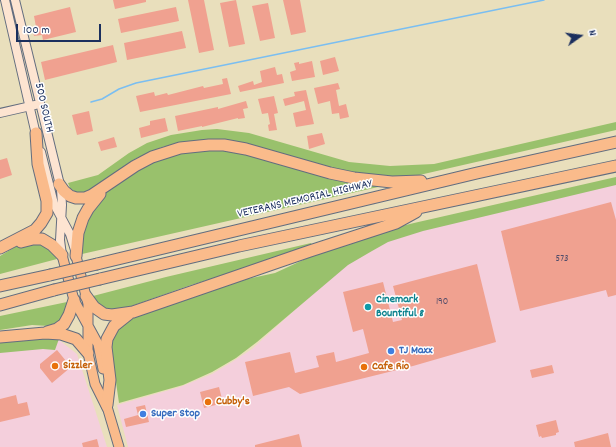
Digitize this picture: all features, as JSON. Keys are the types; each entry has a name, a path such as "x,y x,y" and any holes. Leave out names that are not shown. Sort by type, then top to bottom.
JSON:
{"highway":[{"path":"0,248 35,230 47,213 48,204 38,164 36,133"},
{"name":"VETERANS MEMORIAL HIGHWAY","path":"0,286 477,173 616,142"},
{"path":"60,184 64,191 70,196 82,198 92,195 135,166 162,154 188,147 209,145 224,145 246,149 330,173 378,181 420,181 477,173"},
{"path":"0,305 54,290 239,246 616,166"},
{"path":"76,256 78,233 85,213 94,200 117,179"},
{"path":"86,296 94,307 104,314 112,315 133,312 396,223 425,206"},
{"path":"0,248 28,240 42,239 52,245 62,255"},
{"path":"45,333 57,329 64,324 74,300"},
{"path":"108,407 110,380 106,348 107,339 118,322 133,312"},
{"path":"0,337 45,333 61,334 74,338 88,353"}],"main road":[{"name":"500 SOUTH","path":"5,0 54,204 70,234 86,296 88,309 88,353 95,384 108,407"},
{"name":"500 SOUTH","path":"15,0 60,184 62,200 60,240 62,255 74,300 96,337 100,351 108,407 119,447"},
{"path":"0,114 40,104"}],"shaded area":[{"path":"616,180 616,447 128,447 117,405 180,387 212,374 232,362 252,349 342,267 403,233"},
{"path":"59,340 77,354 107,447 0,447 0,348"}],"green space":[{"path":"616,122 616,130 415,176 383,176 353,173 181,143 162,147 135,159 87,193 77,193 70,188 68,183 98,175 129,153 147,143 171,135 202,130 217,129 249,133 349,162 390,166 434,164"},
{"path":"220,147 387,185 82,254 80,244 82,226 100,197 132,173 173,153"},
{"path":"616,177 616,185 423,231 388,242 348,265 236,358 212,372 183,385 119,403 111,348 114,329 129,318 238,281 275,273 327,249 374,233"},
{"path":"38,241 55,254 57,259 0,274 0,256 20,244"},
{"path":"311,243 312,245 120,310 115,311 101,308 93,296 166,277"},
{"path":"67,302 62,319 57,324 49,326 32,325 0,330 0,316"},
{"path":"60,336 55,350 43,349 0,353 0,343"}],"building":[{"path":"113,0 146,0 146,2 115,9"},
{"path":"188,0 204,0 214,50 199,53"},
{"path":"236,0 245,44 229,47 220,3"},
{"path":"283,0 300,0 306,32 291,35"},
{"path":"268,3 275,38 260,41 252,6"},
{"path":"70,7 76,32 43,40 42,35 34,36 32,28 36,27 34,16"},
{"path":"176,7 179,21 121,33 118,19"},
{"path":"182,31 186,48 127,60 124,43"},
{"path":"113,45 117,62 45,80 41,62"},
{"path":"335,57 339,71 323,75 320,61"},
{"path":"312,61 315,77 292,81 290,72 296,70 294,63 299,62 299,64"},
{"path":"275,67 277,75 282,74 284,83 240,92 238,86 253,81 254,85 262,82 260,71"},
{"path":"227,78 231,94 140,112 136,96 154,92 155,96 167,93 168,95 203,86 204,88 223,84 222,79"},
{"path":"338,83 340,89 336,90 339,106 346,104 349,117 340,119 339,113 332,114 330,101 318,104 314,88"},
{"path":"306,90 314,124 296,127 293,113 306,110 304,101 285,106 283,99 295,96 294,92"},
{"path":"274,96 278,113 274,114 277,130 269,131 268,125 270,124 268,113 262,114 258,99"},
{"path":"246,101 248,108 243,109 245,118 238,118 178,131 175,116 218,107 218,109"},
{"path":"89,111 93,131 77,135 72,115"},
{"path":"165,118 168,131 141,138 139,128 150,125 150,121"},
{"path":"322,133 325,144 309,149 307,136"},
{"path":"114,137 117,147 101,151 98,142"},
{"path":"7,158 12,175 0,179 0,160"},
{"path":"611,202 616,220 616,295 608,297 606,290 520,311 501,231"},
{"path":"477,264 496,342 413,366 300,394 289,387 253,396 245,362 290,352 295,373 319,367 316,356 334,352 336,362 369,353 363,329 353,332 343,292 383,282 393,322 402,320 393,286"},
{"name":"Sizzler","path":"57,350 71,367 52,383 40,368 40,364"},
{"path":"552,365 554,373 532,378 530,370"},
{"path":"219,387 223,403 204,408 200,392"},
{"path":"16,395 18,404 27,402 30,415 0,422 0,399"},
{"path":"145,405 149,422 126,427 124,419 138,415 136,407"},
{"path":"556,420 559,432 556,433 556,435 542,438 541,436 539,437 536,425"},
{"path":"608,433 611,447 575,447 574,442"},
{"path":"299,434 302,447 255,447 255,445"},
{"path":"97,439 99,447 83,447 82,443"}],"waterway":[{"path":"91,102 102,99 119,89 136,83 544,0"}],"place":[{"name":"Cinemark Bountiful 8","path":"368,307"},
{"name":"TJ Maxx","path":"391,351"},
{"name":"Sizzler","path":"55,366"},
{"name":"Cafe Rio","path":"364,367"},
{"name":"Cubby's","path":"208,402"},
{"name":"Super Stop","path":"143,414"}]}
